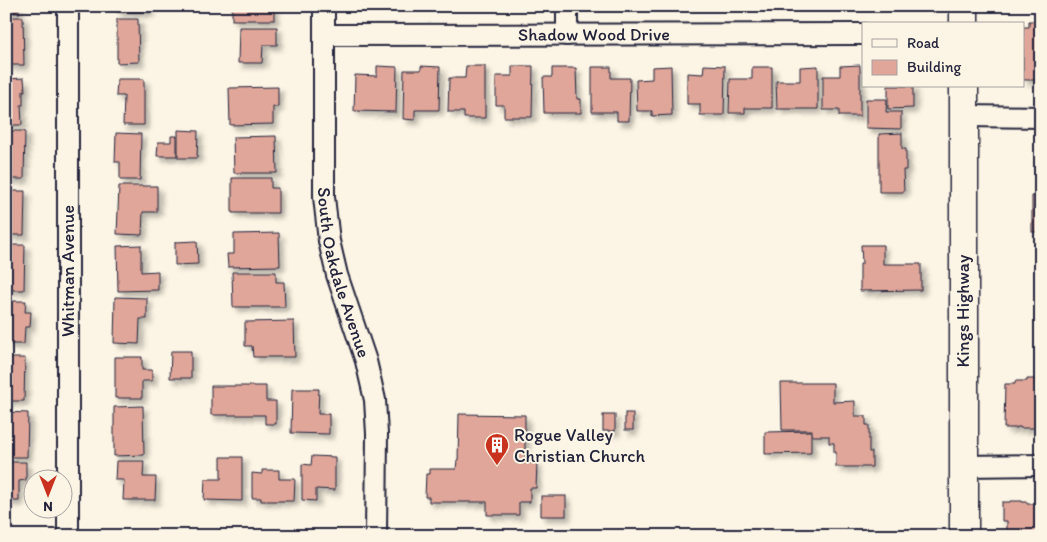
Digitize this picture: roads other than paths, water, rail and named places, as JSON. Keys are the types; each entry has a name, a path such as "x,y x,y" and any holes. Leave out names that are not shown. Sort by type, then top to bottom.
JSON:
{"street":[{"name":"Whitman Avenue","path":"68,6 68,536"},
{"name":"South Oakdale Avenue","path":"324,6 324,197 329,241 337,275 366,361 375,400 377,434 376,536"},
{"path":"567,6 567,35"},
{"path":"964,6 964,22"},
{"name":"Shadow Wood Drive","path":"324,35 862,34"},
{"name":"Kings Highway","path":"964,88 964,536"},
{"path":"964,116 1041,117"},
{"path":"963,466 1041,465"}],"place":[{"name":"Rogue Valley Christian Church","path":"497,466"}]}
